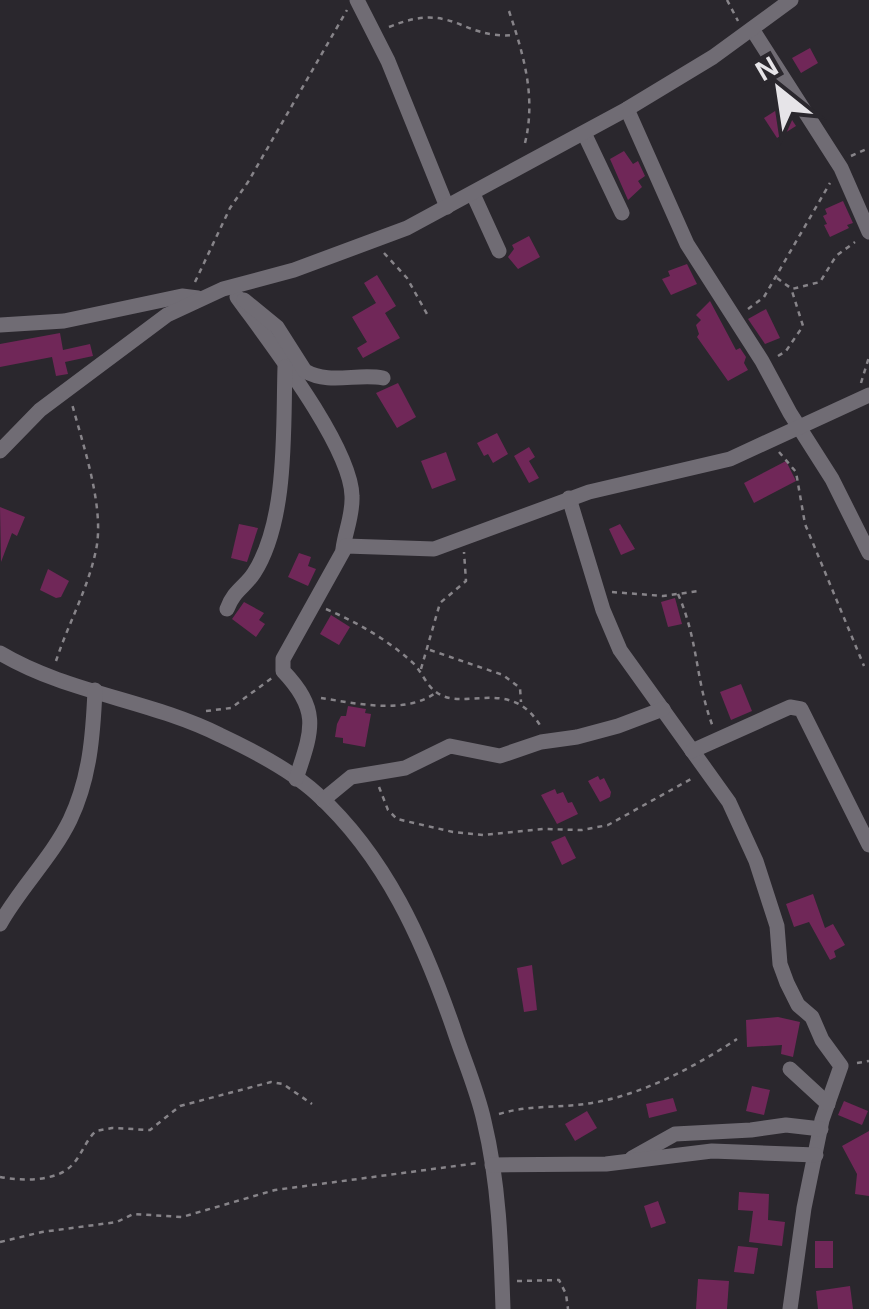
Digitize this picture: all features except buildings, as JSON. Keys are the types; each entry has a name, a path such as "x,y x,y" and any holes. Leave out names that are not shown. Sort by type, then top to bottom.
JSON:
{"street":[{"path":"355,0 374,33 447,207"},
{"path":"0,325 64,321 182,296 230,293 370,244 473,194 626,109 713,57 792,0"},
{"path":"748,32 838,164 862,237"},
{"path":"626,109 686,244 832,478 869,553"},
{"path":"584,133 622,213"},
{"path":"473,194 498,252"},
{"path":"230,293 286,368 334,444 352,497 343,550 283,659 283,671 305,696 310,716 296,778"},
{"path":"230,293 277,327 305,371 312,375 324,379 367,375 383,378"},
{"path":"0,451 67,388 139,334 198,298"},
{"path":"226,608 233,592 254,573 270,532 280,481 286,368"},
{"path":"343,550 350,546 426,550 569,498 730,459 865,397"},
{"path":"569,498 596,588 620,650 729,802 756,861 778,926 780,964 794,998 812,1016 822,1040 840,1062 820,1130 804,1208 790,1309"},
{"path":"0,654 51,677 175,716 221,735 296,778 323,800 374,858 416,930 484,1120 502,1239 503,1309"},
{"path":"0,924 70,820 94,739 94,690"},
{"path":"692,750 790,707 801,709 869,845"},
{"path":"323,800 351,777 405,768 450,746 500,756 618,726 663,709"},
{"path":"790,1069 828,1104"},
{"path":"628,1160 676,1134 786,1125 820,1130"},
{"path":"492,1163 606,1164 743,1150 816,1155"}],"path":[{"path":"198,298 195,281 230,208 355,0"},
{"path":"727,0 748,32"},
{"path":"508,11 526,63 530,104 526,142 514,172"},
{"path":"374,33 425,16 442,16 493,36 517,35"},
{"path":"731,313 759,303 816,210 838,164"},
{"path":"792,290 820,282 836,256 862,237"},
{"path":"370,244 398,265 426,314"},
{"path":"762,361 786,352 803,326 792,290 776,277"},
{"path":"865,397 861,375 869,357"},
{"path":"51,677 97,547 89,470 67,388"},
{"path":"765,443 785,456 796,472 805,524 864,666"},
{"path":"420,670 440,603 466,581 462,537"},
{"path":"596,588 636,595 698,591"},
{"path":"678,594 698,653 701,696 718,738"},
{"path":"314,604 368,628 420,670 436,692 505,699 521,705 537,721 548,741"},
{"path":"429,649 514,682 520,688 521,705"},
{"path":"203,711 231,708 283,671"},
{"path":"305,696 372,704 414,704 436,692"},
{"path":"375,771 384,802 396,819 483,835 608,825 707,770"},
{"path":"484,1120 504,1112 584,1104 628,1093 672,1076 737,1039"},
{"path":"0,1176 23,1179 58,1174 73,1165 96,1131 150,1130 180,1106 272,1082 284,1084 312,1104"},
{"path":"0,1242 117,1222 134,1214 182,1218 275,1190 492,1163"},
{"path":"502,1282 559,1280 568,1309"}]}
